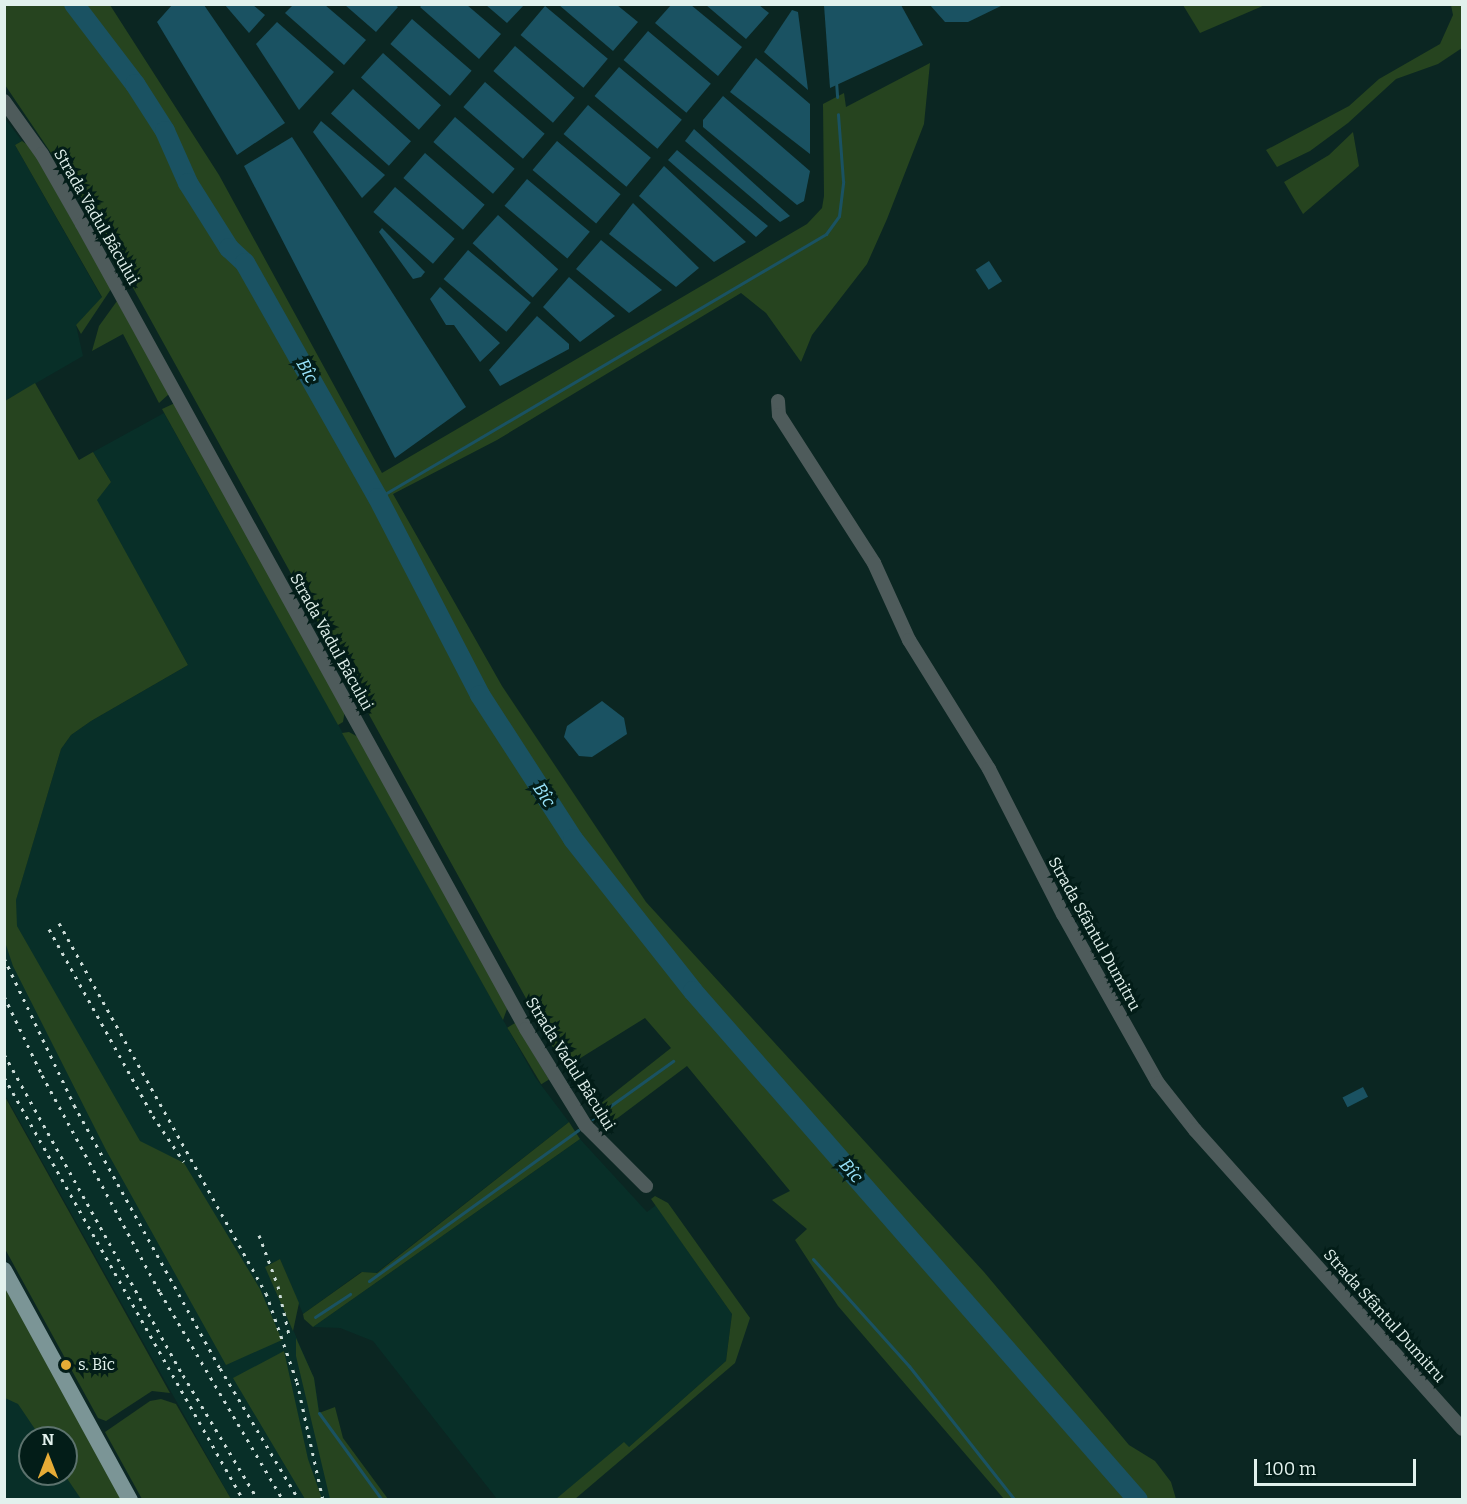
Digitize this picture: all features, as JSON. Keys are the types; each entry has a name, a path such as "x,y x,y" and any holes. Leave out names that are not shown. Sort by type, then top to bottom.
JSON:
{"main road":[{"path":"4,1270 130,1500"}],"street":[{"name":"Strada Vadul Bâcului","path":"4,101 42,154 82,224 531,1037 586,1126 646,1186"},
{"name":"Strada Sfântul Dumitru","path":"778,401 779,415 874,563 909,640 989,769 1063,914 1158,1083 1195,1130 1462,1429"}],"shaded area":[{"path":"4,117 22,141 15,145 102,298 76,325 83,356 5,401"},
{"path":"164,413 535,1077 569,1122 376,1273 361,1272 303,1314 280,1259 266,1267 314,1378 325,1445 343,1499 231,1499 5,1095 4,892 16,899 61,749 71,735 91,721 188,665 96,500 111,482 93,452"},
{"path":"580,1139 647,1212 656,1205 732,1314 726,1361 628,1448 624,1443 556,1500 497,1499 373,1341 340,1328 313,1327"},
{"path":"4,1357 45,1426 18,1426 18,1486 78,1486 90,1499 5,1499"}],"green space":[{"path":"4,5 110,5 219,175 382,473 807,224 822,208 824,196 823,104 844,93 846,107 930,63 924,124 887,219 867,264 812,335 801,362 766,313 741,293 497,440 393,494 502,686 646,902 984,1272 1129,1445 1155,1461 1171,1482 1176,1499 1004,1499 838,1306 795,1240 807,1229 772,1200 790,1191 687,1066 607,1126 595,1108 671,1048 645,1018 566,1067 554,1049 91,212 5,85"},
{"path":"1183,5 1265,5 1200,33"},
{"path":"1451,5 1462,5 1462,48 1438,64 1396,79 1348,123 1310,151 1277,167 1266,150 1349,106 1379,79 1440,44 1453,15"},
{"path":"1353,132 1359,166 1303,214 1284,182 1329,155"},
{"path":"22,141 31,147 111,289 81,334 76,325 102,297 15,145"},
{"path":"117,301 169,394 159,403 123,334 92,351 99,326"},
{"path":"35,383 79,460 93,452 111,482 97,500 188,665 91,721 71,735 61,749 16,900 17,926 140,1141 184,1163 260,1289 282,1340 226,1365 106,1150 13,966 5,942 5,401"},
{"path":"175,403 345,710 343,722 338,725 162,409"},
{"path":"349,732 360,738 493,979 507,1009 503,1020 342,733"},
{"path":"515,1023 549,1080 541,1084 507,1028"},
{"path":"4,1095 170,1393 152,1391 106,1421 98,1418 5,1249"},
{"path":"569,1122 580,1139 313,1327 304,1319 303,1314 362,1272 377,1273"},
{"path":"655,1196 668,1203 750,1318 735,1363 575,1499 556,1499 624,1442 629,1447 726,1361 732,1314 651,1199"},
{"path":"280,1259 299,1303 293,1331 265,1267"},
{"path":"4,1285 121,1499 81,1499 72,1486 78,1486 78,1426 33,1426 18,1404 5,1398"},
{"path":"296,1338 314,1378 319,1413 335,1407 343,1438 388,1499 330,1499 296,1356"},
{"path":"284,1351 308,1459 322,1499 305,1499 233,1378"},
{"path":"161,1399 176,1404 231,1499 142,1499 105,1432 150,1401"}],"water":[{"path":"423,4 467,5 501,34 479,59 420,7"},
{"path":"172,5 204,5 285,123 237,155 157,22"},
{"path":"225,5 253,5 265,15 249,33"},
{"path":"293,5 325,5 366,40 344,65 285,13"},
{"path":"345,5 395,5 398,7 376,32"},
{"path":"486,5 524,5 507,23"},
{"path":"559,5 617,5 638,22 613,51"},
{"path":"671,5 691,5 742,47 718,76 655,23"},
{"path":"706,5 759,5 769,13 746,39"},
{"path":"824,5 901,5 923,45 830,88"},
{"path":"930,5 1003,5 968,22 945,22"},
{"path":"545,6 608,59 583,88 521,35"},
{"path":"792,10 798,12 808,90 764,52"},
{"path":"412,19 472,71 450,96 390,44"},
{"path":"277,22 334,72 299,110 256,44"},
{"path":"648,31 711,84 686,113 624,60"},
{"path":"515,46 575,98 553,123 493,71"},
{"path":"383,53 441,105 419,130 361,78"},
{"path":"756,58 810,104 810,154 730,92"},
{"path":"619,67 682,120 657,149 595,96"},
{"path":"485,82 545,134 523,159 463,107"},
{"path":"353,89 411,141 389,166 331,114"},
{"path":"723,96 810,171 804,201 797,205 703,127 703,120"},
{"path":"588,105 651,158 626,187 564,134"},
{"path":"455,117 515,169 493,194 433,142"},
{"path":"321,121 385,175 362,198 313,132"},
{"path":"694,129 790,216 780,222 685,141"},
{"path":"292,137 466,407 395,458 244,166"},
{"path":"557,141 621,194 596,223 533,170"},
{"path":"677,150 768,226 756,237 668,160"},
{"path":"425,153 485,205 463,230 403,178"},
{"path":"664,166 746,242 714,262 639,196"},
{"path":"527,179 590,232 567,259 505,206"},
{"path":"395,187 455,239 433,264 373,212"},
{"path":"633,203 699,268 676,287 609,234"},
{"path":"498,215 558,269 533,297 473,243"},
{"path":"382,228 425,272 421,277 413,279 379,232"},
{"path":"601,240 662,290 629,313 576,269"},
{"path":"468,250 531,303 506,332 444,279"},
{"path":"989,261 1002,281 989,290 976,270"},
{"path":"569,277 615,316 580,342 543,307"},
{"path":"440,287 500,343 480,362 454,325 446,325 430,299"},
{"path":"537,316 569,344 569,349 500,386 489,370"},
{"path":"602,701 624,718 627,734 592,757 579,756 564,737 567,726"},
{"path":"1363,1087 1368,1097 1348,1107 1343,1097"}],"waterway":[{"name":"Bîc","path":"74,4 135,84 165,131 188,183 229,248 245,263 378,498 480,695 573,839 693,991 1138,1500"},
{"path":"836,81 837,97"},
{"path":"378,498 826,234 839,216 843,181 838,114"},
{"path":"592,1119 673,1061"},
{"path":"369,1281 578,1130"},
{"path":"813,1259 909,1366 1015,1500"},
{"path":"315,1317 350,1294"},
{"path":"319,1413 382,1500"}],"railway":[{"path":"59,923 266,1293 297,1382 323,1500"},
{"path":"49,929 153,1116 184,1162"},
{"path":"4,958 74,1105 220,1368 299,1500"},
{"path":"4,996 42,1075 160,1292 283,1500"},
{"path":"4,1054 183,1375 258,1500"},
{"path":"4,1077 243,1500"},
{"path":"259,1235 278,1286 289,1335"}],"place":[{"name":"s. Bîc","path":"66,1365"}]}
